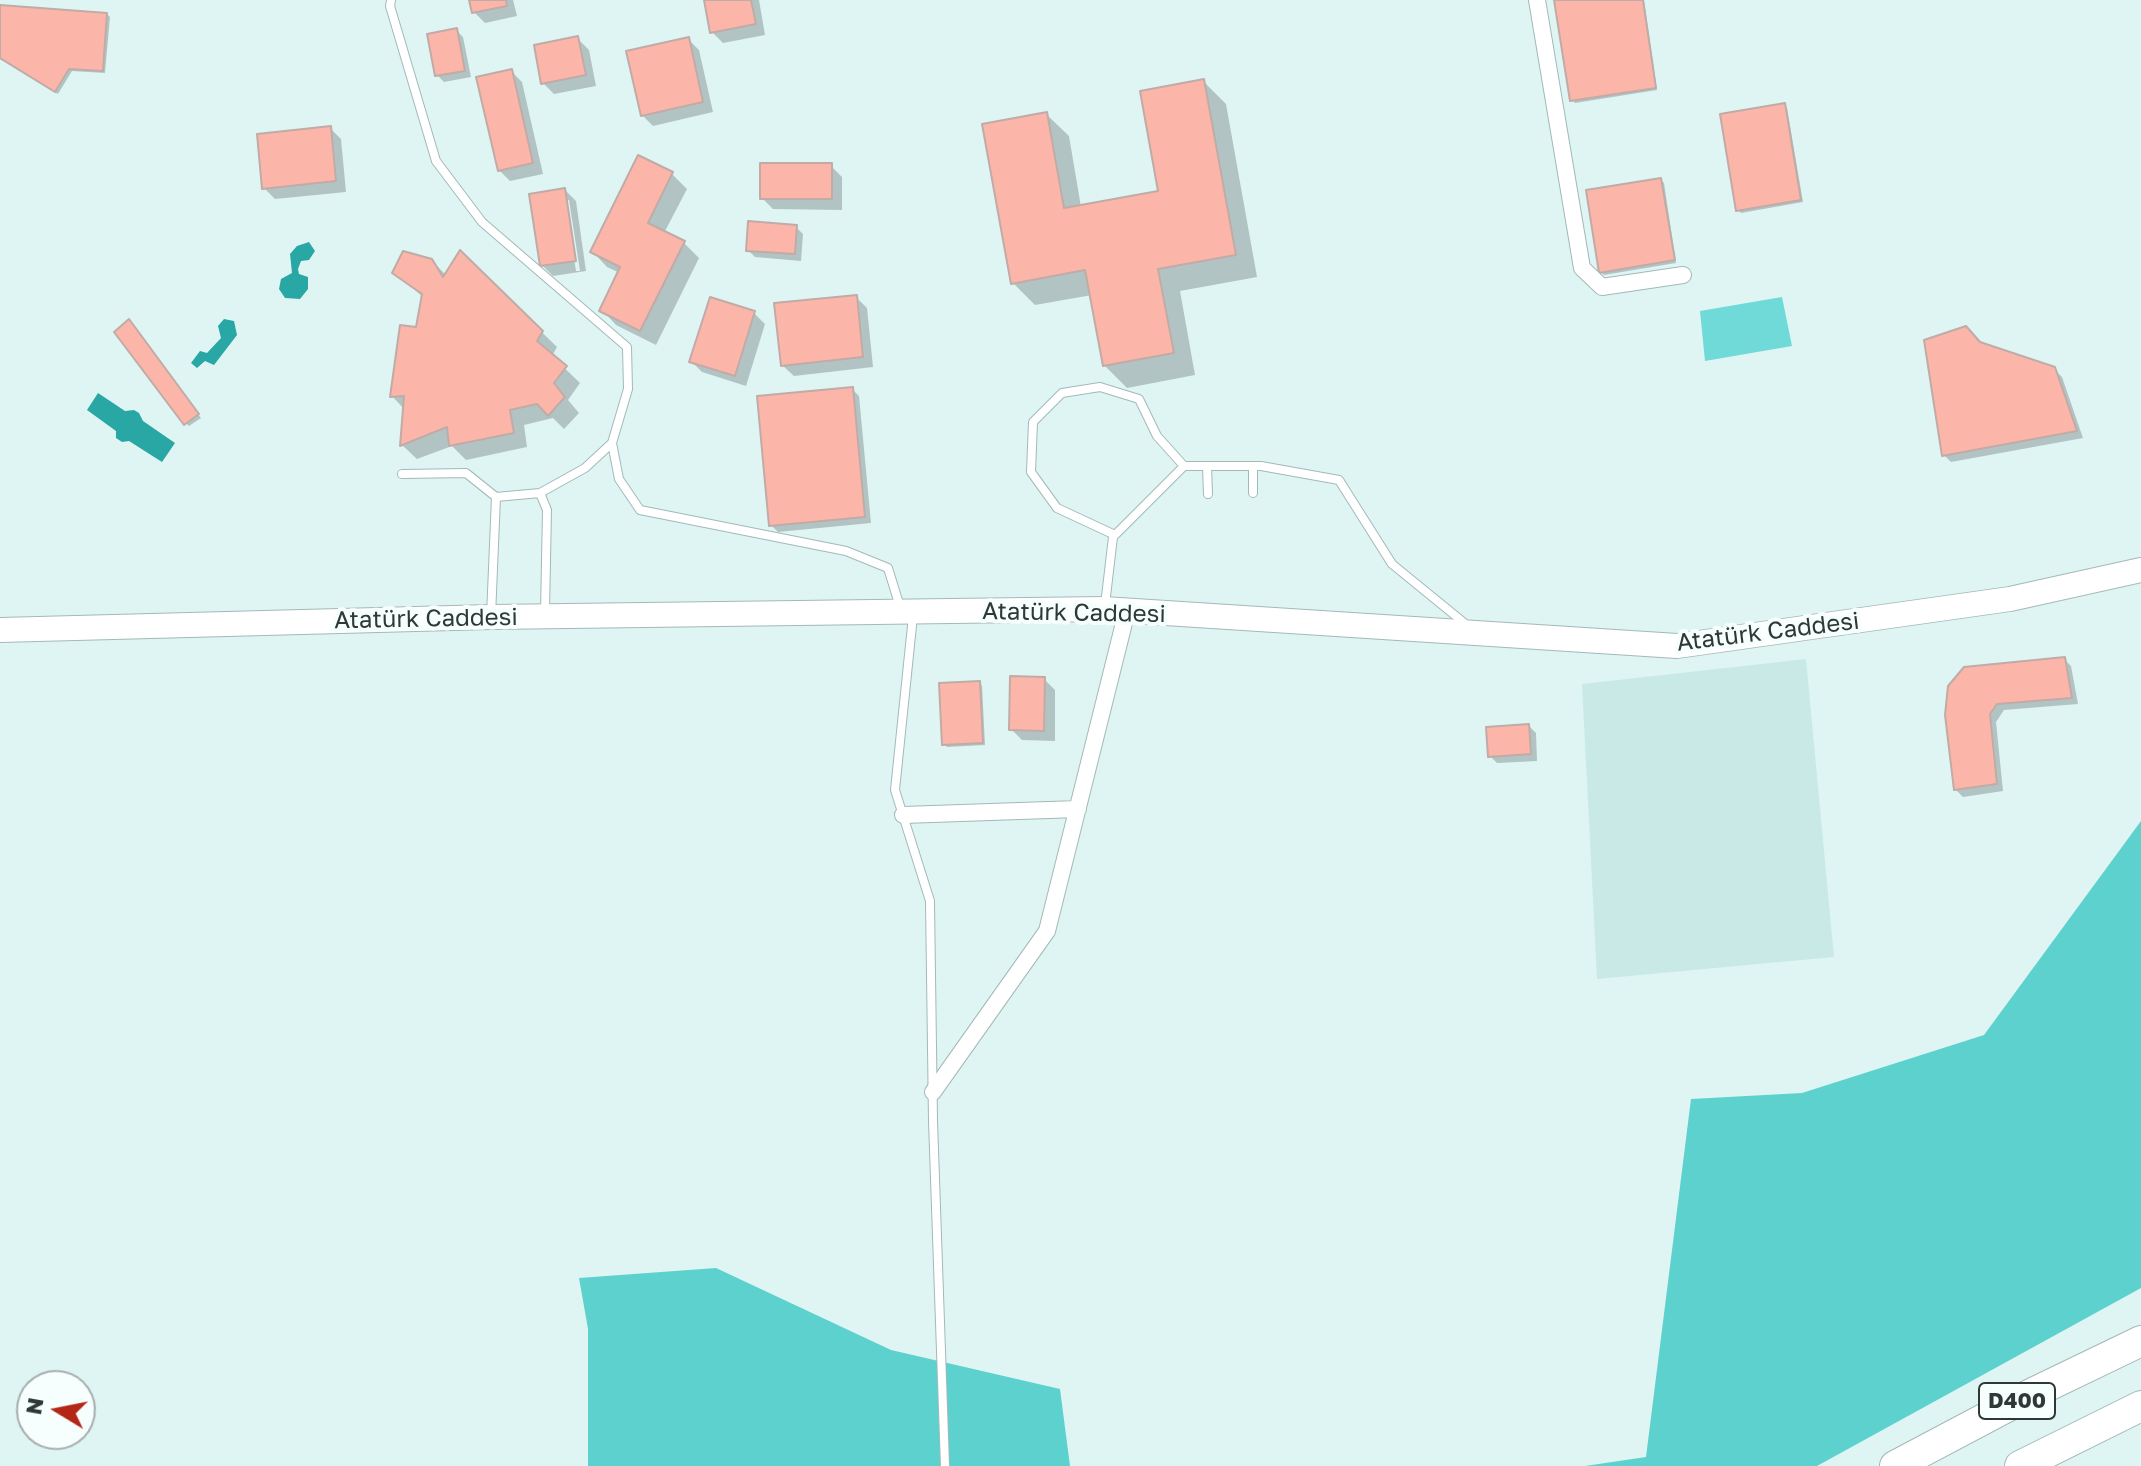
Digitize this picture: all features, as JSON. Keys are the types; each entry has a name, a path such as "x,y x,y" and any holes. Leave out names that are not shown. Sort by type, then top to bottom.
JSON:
{"highway":[{"name":"D400","path":"1895,1466 2031,1394 2141,1341"},
{"name":"D400","path":"2020,1466 2141,1406"}],"street":[{"path":"1537,0 1582,268 1602,287 1683,275"},
{"name":"Atatürk Caddesi","path":"0,630 545,616 1116,610 1677,646 2010,599 2141,570"},
{"path":"933,1092 1047,931 1078,809 1116,610"},
{"path":"903,815 1078,809"}],"lane":[{"path":"391,0 436,161 482,222 627,347 628,389 612,443 619,479 640,510 846,551 888,568 908,612 895,790 930,901 945,1466"},
{"path":"1115,535 1057,508 1031,472 1033,422 1062,393 1100,387 1139,399 1157,436 1184,466"},
{"path":"402,474 466,473 496,497 540,493 585,468 612,443"},
{"path":"1116,610 1115,535 1184,466 1253,466 1339,480 1392,564 1478,634"},
{"path":"1207,466 1208,494"},
{"path":"1253,466 1253,493"},
{"path":"540,493 547,510 545,616"},
{"path":"491,617 496,497"}],"shaded area":[{"path":"309,242 315,251 309,260 301,261 298,269 299,274 308,277 308,289 300,299 285,298 279,289 281,279 292,273 290,254 297,246"},
{"path":"1782,297 1792,346 1705,361 1700,311"},
{"path":"224,319 234,321 237,335 214,365 205,361 197,368 191,363 200,351 207,353 221,338 218,326"},
{"path":"98,393 125,411 139,413 143,421 175,443 162,462 129,441 122,442 116,438 116,431 87,410"},
{"path":"1806,659 1834,957 1597,979 1582,684"},
{"path":"2141,821 2141,1288 1817,1466 1585,1466 1646,1457 1691,1099 1802,1093 1984,1035"},
{"path":"716,1268 891,1350 1060,1389 1070,1466 588,1466 588,1329 579,1278"}],"building":[{"path":"469,0 506,0 507,6 472,13"},
{"path":"704,0 751,0 756,24 710,33"},
{"path":"1554,0 1643,0 1656,88 1570,101"},
{"path":"0,5 107,13 103,71 69,69 55,92 0,58"},
{"path":"457,28 465,71 435,76 427,34"},
{"path":"578,36 586,75 541,84 534,45"},
{"path":"689,37 703,102 641,116 626,51"},
{"path":"512,69 533,163 498,171 476,77"},
{"path":"1204,79 1236,255 1158,269 1174,353 1103,366 1085,270 1011,284 982,124 1047,112 1064,208 1158,191 1140,91"},
{"path":"1785,103 1801,200 1736,211 1720,114"},
{"path":"331,126 336,181 262,189 257,134"},
{"path":"638,155 673,172 648,223 685,241 640,331 599,311 620,267 590,252"},
{"path":"760,163 832,163 832,199 760,199"},
{"path":"1661,178 1675,260 1599,273 1586,190"},
{"path":"565,188 576,261 540,266 529,194"},
{"path":"748,221 797,225 795,254 746,251"},
{"path":"460,250 543,331 537,341 567,366 554,383 565,397 548,416 537,404 510,410 514,433 449,446 447,427 400,446 404,396 390,397 400,325 416,327 422,294 392,273 403,251 432,259 443,277"},
{"path":"857,295 863,357 781,366 774,303"},
{"path":"710,297 755,311 735,376 689,362"},
{"path":"129,319 199,414 184,425 114,332"},
{"path":"1966,326 1980,342 2055,367 2077,431 1942,456 1924,340"},
{"path":"853,387 865,517 769,526 757,396"},
{"path":"2065,657 2072,698 1997,704 1990,714 1997,784 1954,790 1945,715 1948,686 1964,667"},
{"path":"1010,676 1045,677 1044,731 1009,730"},
{"path":"980,681 983,743 942,745 939,683"},
{"path":"1529,724 1531,754 1488,757 1486,727"}]}
